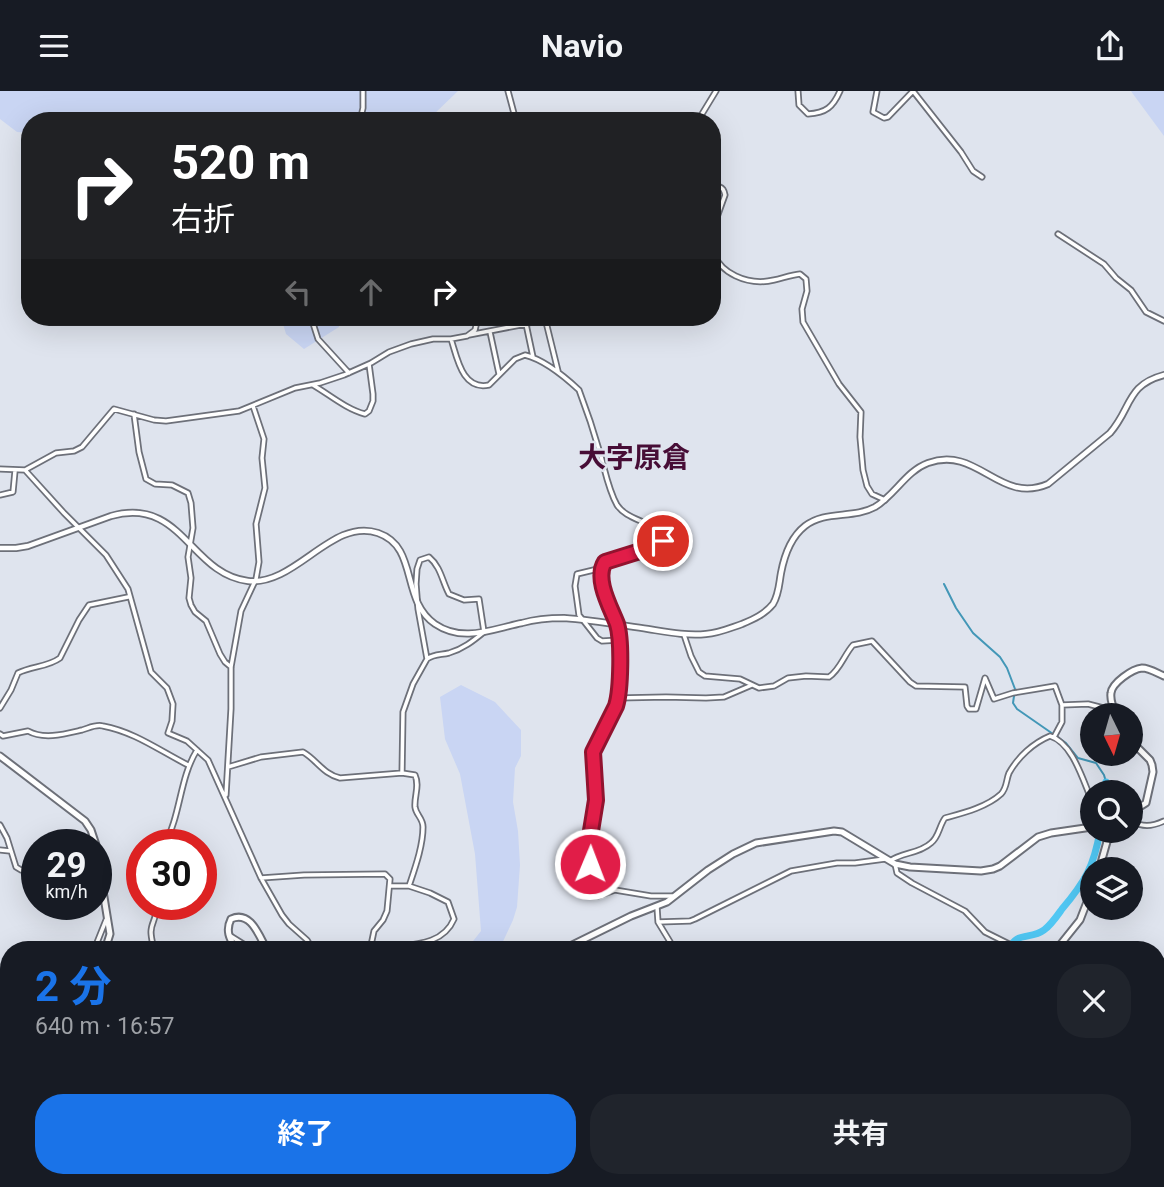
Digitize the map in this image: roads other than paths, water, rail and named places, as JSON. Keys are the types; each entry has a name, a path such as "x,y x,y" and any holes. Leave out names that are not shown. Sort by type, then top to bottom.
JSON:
{"main road":[{"path":"1113,703 1111,692 1114,686 1130,673 1140,668 1164,676"},
{"path":"1143,753 1150,760 1153,772 1146,803 1143,805"},
{"path":"0,756 85,821 90,829"},
{"path":"580,941 631,916 657,907 676,896 708,870 756,843 826,831 842,832 890,861 910,867 981,871 993,869 1038,837 1080,829"},
{"path":"231,941 228,935 229,922 238,916 244,916 252,924 262,941"},
{"path":"108,920 108,941"},
{"path":"1063,941 1080,920"}],"street":[{"path":"361,112 363,91"},
{"path":"508,91 514,112"},
{"path":"703,112 716,91"},
{"path":"798,91 799,105 808,114 823,112 832,106 840,91"},
{"path":"877,91 873,112 884,118 913,91 973,171 982,177"},
{"path":"721,188 725,195 721,206"},
{"path":"1058,234 1104,264 1131,290 1146,312 1164,321"},
{"path":"721,265 736,277 754,281 771,281 800,274 807,279 802,309 803,322 839,384 861,412 860,437 866,486 872,494 885,500"},
{"path":"314,326 318,339 349,373"},
{"path":"467,336 476,326"},
{"path":"0,470 25,470 56,453 74,451 82,446 114,409 166,421 226,414 253,407 295,388 349,373 411,344 516,326"},
{"path":"526,326 533,358"},
{"path":"547,326 558,373"},
{"path":"490,331 499,374"},
{"path":"451,339 467,380 483,386 489,385 515,359 524,355 558,373 579,390 619,507 624,513 658,531 663,539 653,547 605,562 602,568 605,591 617,625 619,640 618,698 593,752 595,810 590,837 590,864 584,888 590,896 615,890 651,896 676,896"},
{"path":"313,385 357,412 365,414 373,401 369,364"},
{"path":"0,548 28,546 125,513 136,512 163,520 224,574 255,582 269,580 287,572 346,535 370,531 390,540 403,554 412,593 423,614 441,628 453,632 484,632 545,618 582,619 684,635 714,633 752,620 773,603 778,594 785,558 797,533 821,517 868,510 885,500 915,470 925,464 945,459 970,464 1018,488 1028,490 1048,484 1110,433 1119,423 1141,384 1164,375"},
{"path":"226,800 231,667 241,611 255,582 259,562 257,517 265,488 263,434 253,407"},
{"path":"134,414 146,479 155,484 172,485 188,493 194,528 188,561 191,578 189,598 195,612 206,621 220,654 231,667"},
{"path":"25,470 106,555 121,576 128,589 151,672 167,688 173,704 168,733 187,741 211,765 261,878 282,915 308,941"},
{"path":"0,495 13,492 15,471"},
{"path":"427,659 416,584 420,560 429,557 434,561 449,594 464,600 479,599 484,632"},
{"path":"602,568 577,574 576,604 579,615 597,638 602,641 619,640"},
{"path":"0,708 18,673 61,658 89,604 130,596"},
{"path":"402,773 403,712 413,684 427,659 467,646 484,632"},
{"path":"658,922 690,921 800,868 837,863 890,861 922,849 934,841 945,818 980,806 1000,795 1010,773 1030,747 1055,735 1062,722 1062,705 1055,686 994,699 985,678 976,709 969,709 965,687 916,686 872,641 853,645 830,677 788,678 774,686 760,688 740,679 705,676 699,672 684,635"},
{"path":"618,698 724,697 752,685"},
{"path":"1062,705 1080,704"},
{"path":"0,734 4,736 28,731 35,735 48,736 100,725 153,744 188,765"},
{"path":"1055,735 1077,763 1084,780"},
{"path":"172,829 188,765 197,750"},
{"path":"228,767 261,757 303,752 323,771 340,779 402,773 415,775 418,782 416,812 422,818 424,826 409,886"},
{"path":"1143,827 1164,821"},
{"path":"0,825 16,867 21,870"},
{"path":"0,850 10,851"},
{"path":"890,861 897,873 965,911 985,932 1003,941"},
{"path":"261,878 304,874 385,874 390,879 387,911 374,931 373,941"},
{"path":"390,886 409,886 448,902 454,919 451,926 439,938 427,941"},
{"path":"657,907 658,922 670,941"},
{"path":"98,941 107,920"},
{"path":"153,941 151,928 154,920"},
{"path":"228,935 238,941"}],"waterway":[{"path":"944,584 973,633 1000,657 1007,668 1015,689 1013,703 1017,709 1066,743 1078,758 1096,763 1105,780"},
{"path":"1014,941 1039,933 1054,920 1083,882 1097,843"}],"district":[{"name":"大字原倉","path":"634,457"}]}
